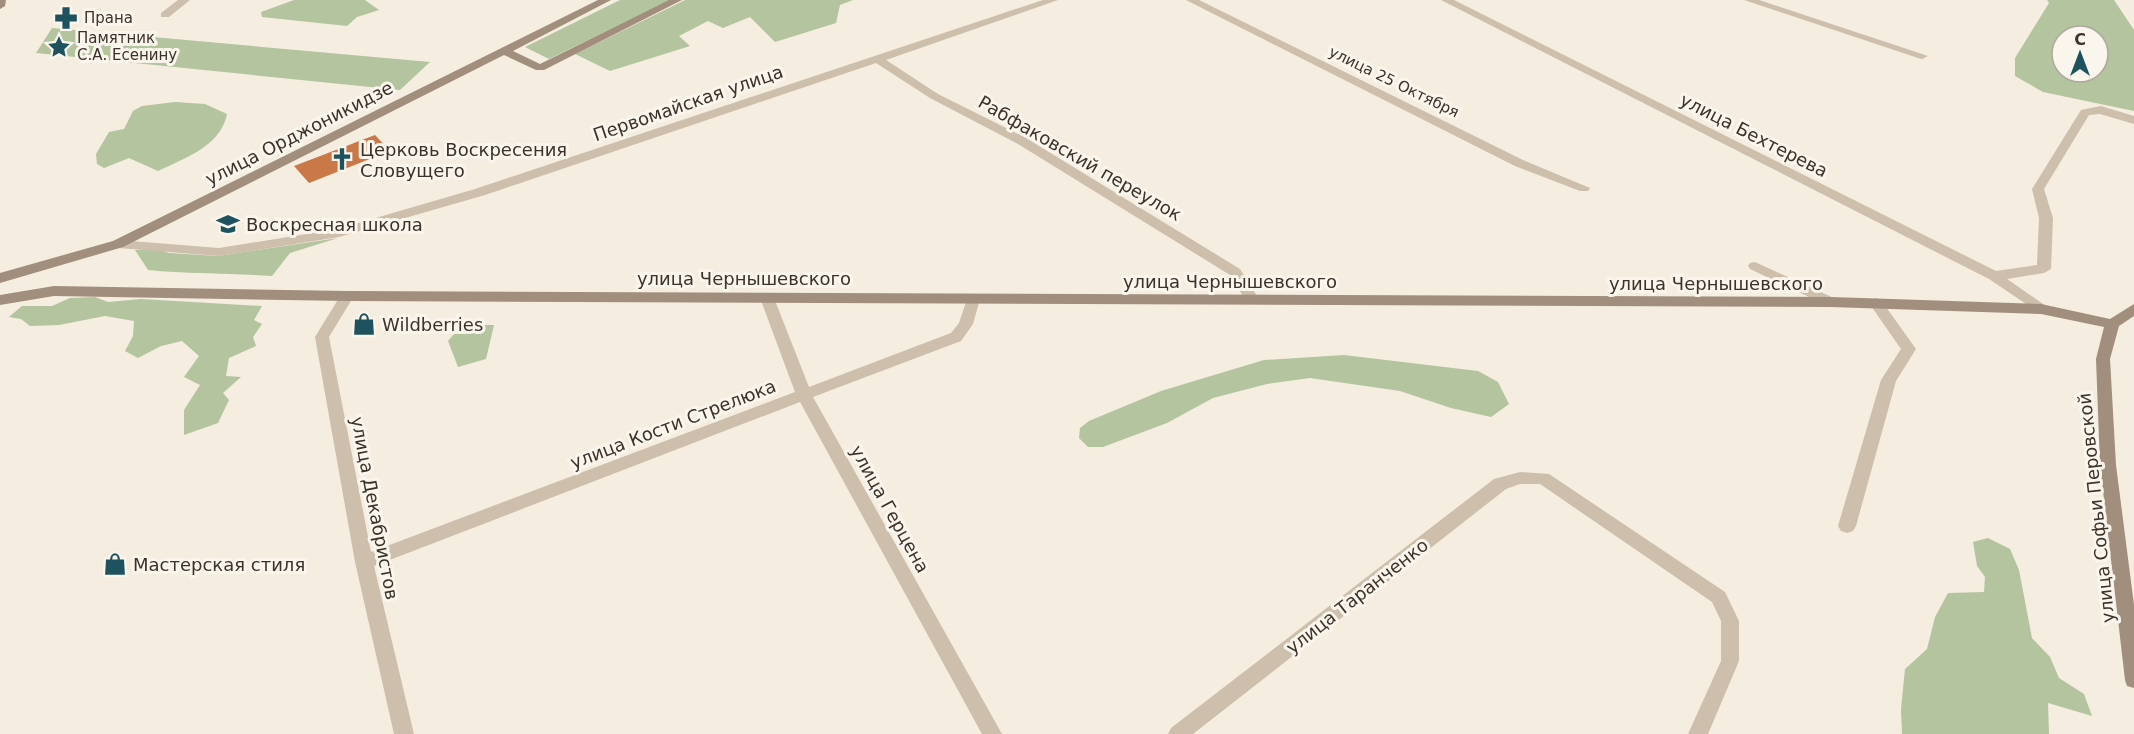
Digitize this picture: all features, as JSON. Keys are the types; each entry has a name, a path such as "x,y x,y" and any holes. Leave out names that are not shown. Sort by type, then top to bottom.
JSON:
{"street":[{"path":"0,6 2,0"},
{"path":"165,15 185,0"},
{"name":"улица Орджоникидзе","path":"0,279 118,244 606,0"},
{"path":"504,51 540,68 677,0"},
{"name":"Первомайская улица","path":"118,244 219,252 339,233 480,192 1053,0"},
{"name":"улица 25 Октября","path":"1191,0 1520,163 1584,188"},
{"name":"улица Бехтерева","path":"1446,0 1994,276 2041,309"},
{"path":"1749,0 1922,56"},
{"path":"1786,12 1793,0"},
{"name":"Рабфаковский переулок","path":"876,58 934,96 1022,141 1235,272 1253,301"},
{"path":"1994,276 2044,269 2046,218 2038,189 2085,112 2101,110 2134,120"},
{"path":"1755,266 1831,302"},
{"name":"улица Чернышевского","path":"0,300 54,291 347,296 1831,302 2041,309 2112,324"},
{"name":"улица Декабристов","path":"347,296 322,337 364,562 404,734"},
{"name":"улица Герцена","path":"767,298 804,395 992,734"},
{"name":"улица Кости Стрелюка","path":"364,562 956,338 966,324 973,299"},
{"path":"1847,526 1889,381 1909,349 1876,303"},
{"path":"2112,324 2134,309"},
{"name":"улица Софьи Перовской","path":"2112,324 2103,359 2108,465 2134,680"},
{"name":"улица Таранченко","path":"1178,734 1500,484 1520,478 1543,478 1719,597 1730,621 1730,661 1698,734"}],"green space":[{"path":"294,0 365,0 379,10 357,17 347,26 262,17 261,12"},
{"path":"620,0 670,0 549,59 525,47"},
{"path":"685,0 853,0 840,5 836,23 775,42 750,17 723,28 708,21 679,36 690,46 610,71 575,54"},
{"path":"2047,0 2114,0 2134,30 2134,111 2043,92 2015,76 2015,58 2049,3"},
{"path":"52,28 430,62 400,90 36,53"},
{"path":"175,102 205,104 227,114 223,125 210,143 190,156 158,171 129,158 104,168 97,164 96,154 109,132 124,129 133,111 142,106"},
{"path":"338,238 290,253 272,276 148,270 135,250 218,256"},
{"path":"95,297 108,302 141,299 262,306 254,320 262,324 253,337 256,346 229,358 226,376 241,377 223,393 229,400 218,423 184,435 184,410 200,385 184,377 199,356 182,341 161,346 138,358 125,351 133,336 134,321 105,316 59,325 30,326 21,319 9,317 22,306 52,306 70,298"},
{"path":"481,325 494,325 486,359 458,367 448,341 454,334 465,334"},
{"path":"1344,355 1478,371 1498,382 1509,404 1491,417 1451,408 1400,391 1310,378 1267,384 1213,398 1167,423 1103,447 1088,447 1079,438 1080,428 1089,421 1161,391 1264,360"},
{"path":"1988,538 2010,549 2019,570 2032,638 2050,657 2059,678 2084,694 2092,716 2048,703 2049,734 1902,734 1901,709 1905,669 1927,649 1935,617 1948,593 1984,592 1985,577 1977,566 1973,542"}],"building":[{"name":"Церковь Воскресения Словущего","path":"375,135 390,151 309,183 294,166"}],"place":[{"name":"Прана","path":"66,18"},
{"name":"Памятник С.А. Есенину","path":"59,47"},
{"name":"Церковь Воскресения Словущего","path":"342,159"},
{"name":"Воскресная школа","path":"228,224"},
{"name":"Wildberries","path":"364,324"},
{"name":"Мастерская стиля","path":"115,564"}]}
